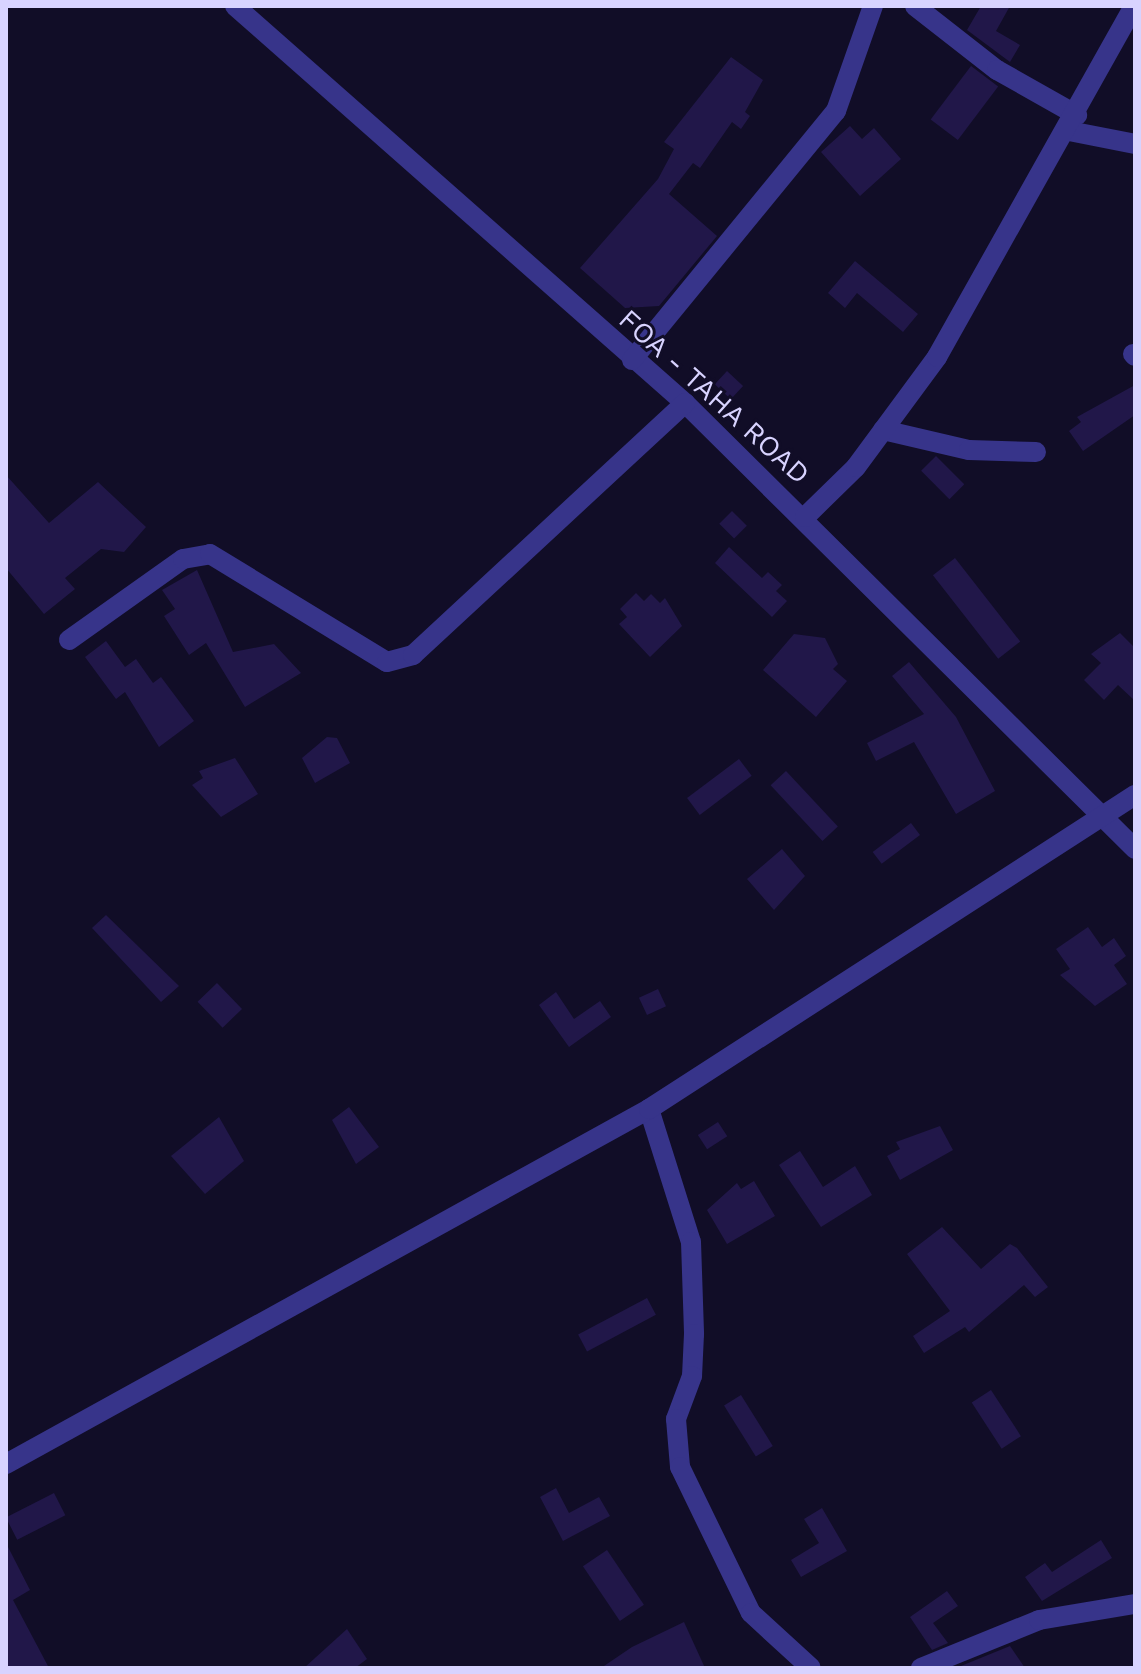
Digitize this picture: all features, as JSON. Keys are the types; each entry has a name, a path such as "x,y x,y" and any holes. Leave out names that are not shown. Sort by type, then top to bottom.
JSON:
{"street":[{"name":"FOA - TAHA ROAD","path":"235,6 632,360 685,403 1107,813 1135,849"},
{"path":"632,360 836,111 873,6"},
{"path":"915,6 997,70 1073,123 1135,144"},
{"path":"805,517 883,430 937,357 1073,123 1134,6"},
{"path":"69,640 183,559 210,554 387,662 413,655 685,403"},
{"path":"883,430 969,450 1036,452"},
{"path":"6,1464 649,1109 1135,795"},
{"path":"649,1109 691,1242 692,1376 676,1419 680,1467 751,1613 811,1668"},
{"path":"921,1668 1039,1620 1135,1604"}],"building":[{"path":"981,6 1010,6 996,31 1020,45 1010,62 967,30"},
{"path":"731,57 763,80 745,112 750,116 741,129 732,122 700,168 693,163 669,194 717,236 659,306 625,308 580,268 658,179 674,149 664,142"},
{"path":"971,66 998,86 958,140 931,120"},
{"path":"850,126 862,139 874,128 901,159 860,196 821,152"},
{"path":"855,261 918,314 903,332 857,293 845,308 828,293"},
{"path":"727,371 743,386 731,399 715,384"},
{"path":"1135,385 1135,415 1083,451 1069,431 1081,422 1077,417"},
{"path":"936,456 964,484 949,499 921,471"},
{"path":"6,475 49,523 98,482 146,527 124,552 101,549 65,578 75,589 44,614 6,568"},
{"path":"732,511 747,526 734,539 719,524"},
{"path":"729,547 762,578 768,572 782,585 776,591 787,601 772,617 715,563"},
{"path":"955,558 1020,642 998,659 933,575"},
{"path":"197,570 233,652 274,644 301,673 245,707 206,643 189,655 164,616 175,609 162,590"},
{"path":"636,593 644,601 651,594 660,603 665,598 682,626 650,657 619,624 627,617 620,609"},
{"path":"1120,633 1135,648 1135,701 1118,685 1104,700 1084,680 1101,663 1091,654"},
{"path":"794,634 825,638 838,664 833,669 847,681 816,717 763,670"},
{"path":"106,641 125,667 136,659 153,683 161,677 194,721 159,747 125,692 116,699 85,657"},
{"path":"909,662 956,717 995,791 956,814 914,742 876,761 867,743 924,714 892,676"},
{"path":"327,737 337,738 350,763 315,783 302,758"},
{"path":"235,758 258,794 221,817 192,785 203,778 199,771"},
{"path":"739,759 752,776 700,815 687,798"},
{"path":"786,771 838,827 822,841 771,785"},
{"path":"911,823 920,835 882,864 873,852"},
{"path":"782,849 805,876 774,910 747,879"},
{"path":"106,915 179,986 161,1002 92,928"},
{"path":"1088,927 1102,947 1114,938 1126,956 1114,965 1127,984 1095,1006 1060,975 1070,969 1056,949"},
{"path":"217,983 242,1009 223,1028 198,1002"},
{"path":"658,989 666,1006 647,1015 639,998"},
{"path":"556,992 574,1019 600,1001 611,1017 569,1047 539,1005"},
{"path":"349,1107 379,1147 356,1164 332,1120"},
{"path":"219,1117 244,1161 205,1194 171,1156"},
{"path":"718,1122 727,1136 707,1149 698,1135"},
{"path":"940,1126 953,1150 900,1180 887,1156 900,1149 896,1142"},
{"path":"800,1151 823,1187 855,1166 872,1195 821,1227 779,1165"},
{"path":"754,1181 775,1216 727,1244 707,1210 737,1183 741,1189"},
{"path":"942,1227 981,1269 1010,1244 1017,1248 1048,1287 1035,1297 1024,1285 969,1332 965,1327 924,1353 913,1336 950,1311 907,1254"},
{"path":"647,1298 656,1315 587,1351 578,1335"},
{"path":"991,1390 1021,1436 1002,1449 972,1403"},
{"path":"741,1395 773,1446 756,1456 724,1406"},
{"path":"556,1488 569,1513 599,1497 610,1516 563,1541 540,1497"},
{"path":"54,1493 65,1515 17,1540 6,1517"},
{"path":"822,1508 847,1551 801,1577 791,1560 819,1543 804,1519"},
{"path":"1101,1540 1112,1558 1042,1601 1025,1577 1045,1563 1052,1572"},
{"path":"6,1543 30,1590 13,1600 49,1668 6,1668"},
{"path":"607,1550 644,1605 620,1621 583,1566"},
{"path":"947,1591 958,1606 933,1623 948,1643 932,1650 910,1617"},
{"path":"684,1622 705,1668 601,1668 632,1647"},
{"path":"347,1629 367,1659 355,1668 304,1668"},
{"path":"1010,1646 1025,1668 956,1668"}]}
